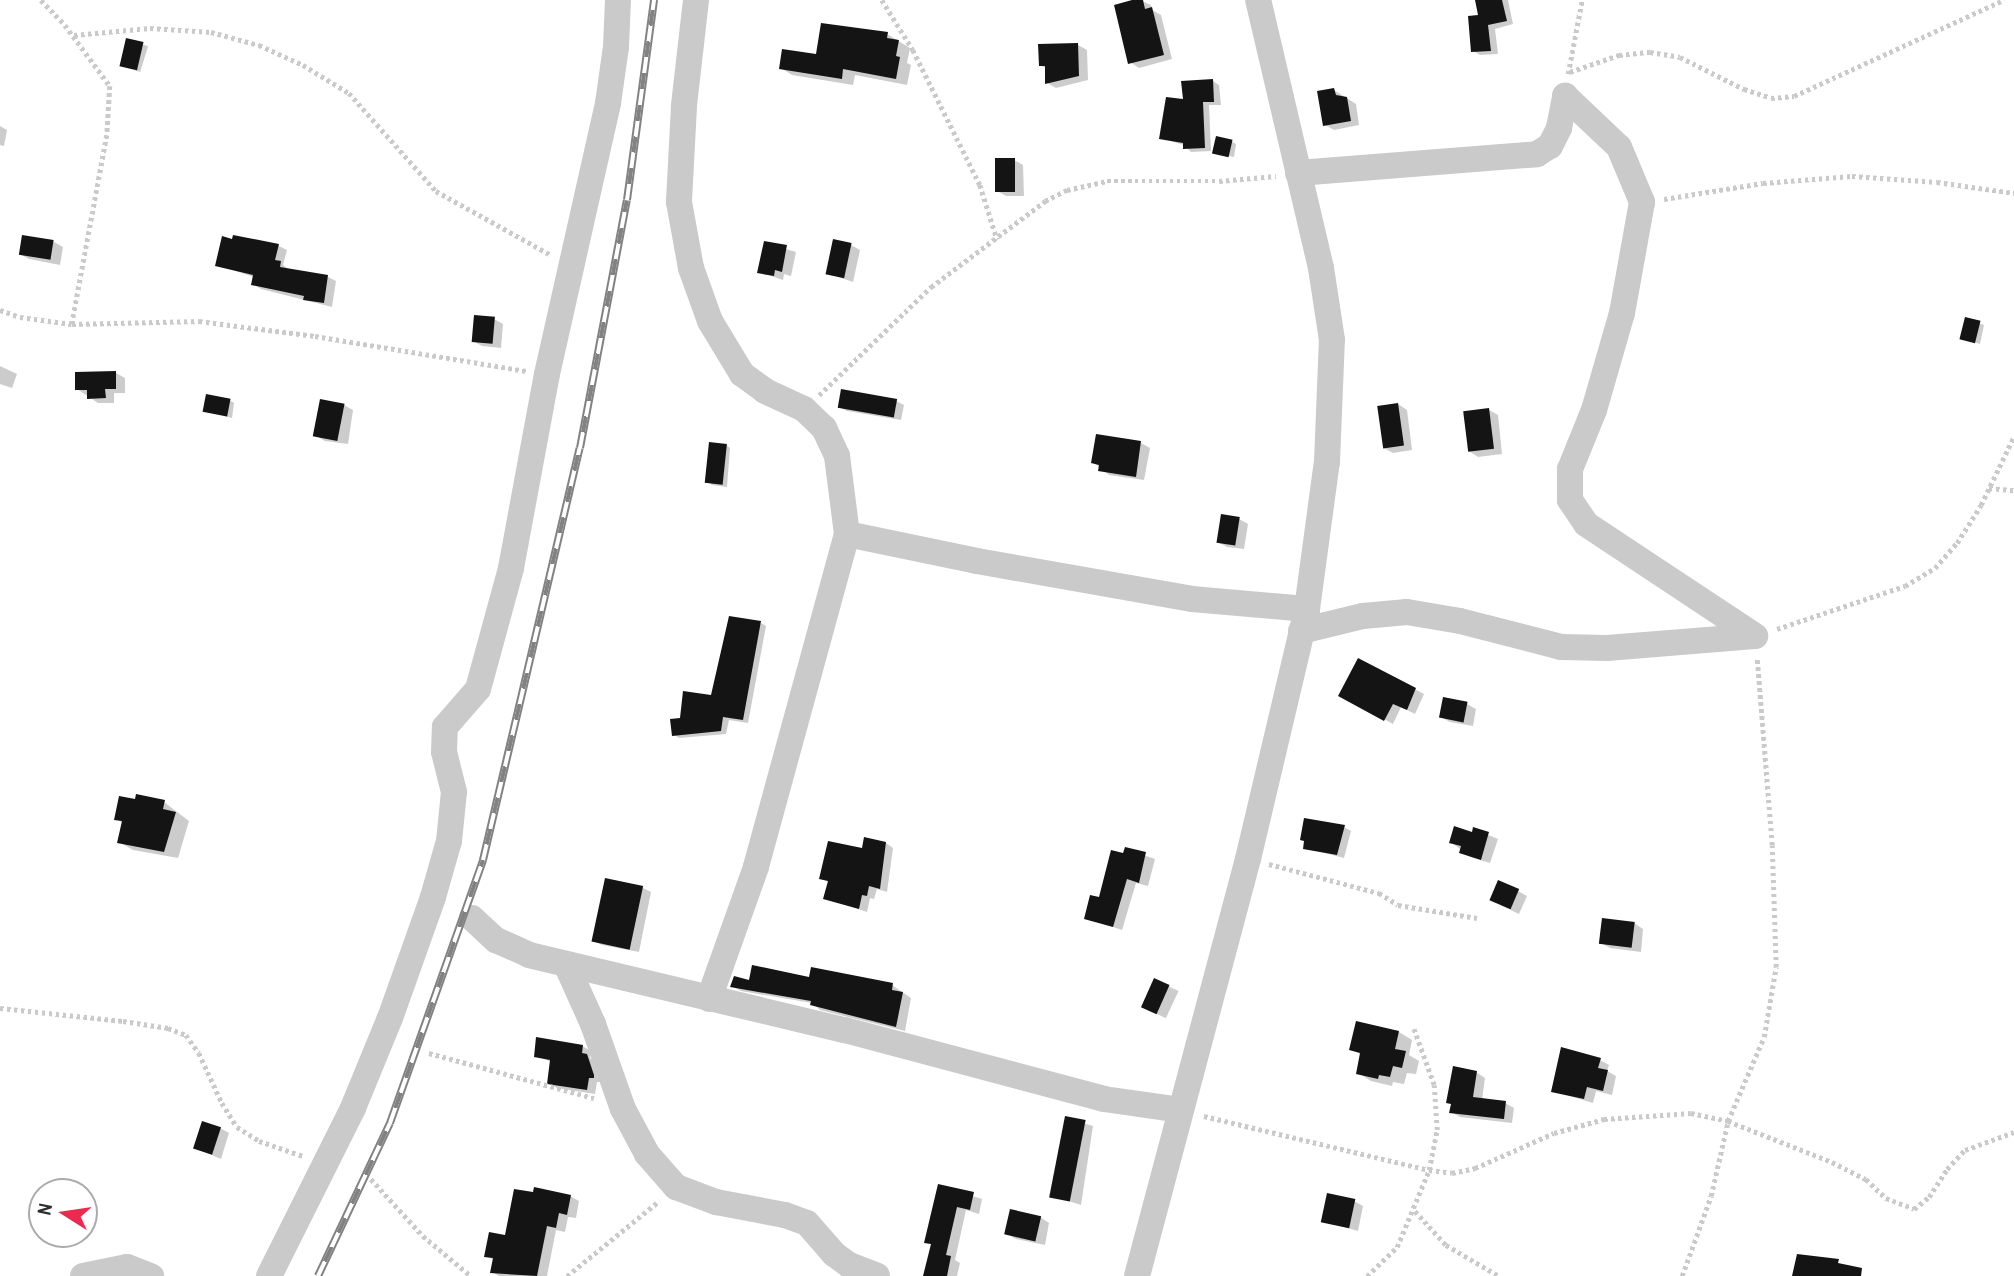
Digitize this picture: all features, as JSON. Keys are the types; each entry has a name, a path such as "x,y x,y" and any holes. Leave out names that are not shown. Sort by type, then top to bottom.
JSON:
{"street":[{"path":"269,1276 327,1163 390,1017 433,897 449,841 454,792 444,752 445,727 473,698 482,680 511,568 547,374 608,103 616,47 618,0"},
{"path":"696,0 684,106 679,202 691,268 710,321 742,374 765,391 804,409 824,428 836,456 847,534 756,867 709,999"},
{"path":"1137,1276 1248,859 1304,620 1328,449 1332,340 1321,268 1258,0"},
{"path":"1298,173 1537,154 1550,146 1559,128 1567,84"},
{"path":"1567,84 1619,147 1642,202 1622,313 1594,410 1570,469 1570,500 1586,524 1595,531 1755,636"},
{"path":"847,534 977,561 1304,620 1407,612 1460,621 1561,647 1607,648 1755,636"},
{"path":"472,918 496,940 528,955 845,1030 1104,1099 1180,1110"},
{"path":"566,964 593,1024 623,1109 647,1154 676,1187 716,1202 785,1215 807,1223 834,1254 849,1265 877,1276"},
{"path":"83,1276 127,1268 151,1276"}],"path":[{"path":"41,0 103,71 110,86 111,102 72,324"},
{"path":"882,0 914,50 980,185 997,239"},
{"path":"1567,84 1582,0"},
{"path":"1567,84 1619,55 1650,51 1681,57 1744,89 1771,98 1794,96 2004,0"},
{"path":"74,36 150,28 211,32 259,45 303,65 349,93 436,191 573,267"},
{"path":"804,409 931,288 1045,201 1084,184 1107,180 1219,181 1298,173"},
{"path":"1642,202 1763,183 1852,176 1937,182 2014,193"},
{"path":"0,310 20,317 72,324 199,321 328,338 547,374"},
{"path":"1682,1276 1711,1196 1728,1121 1764,1037 1776,967 1772,845 1755,636 1833,613 1905,586 1935,568 1957,543 1989,488 2014,436"},
{"path":"1989,488 2014,490"},
{"path":"1248,859 1379,893 1398,905 1477,918"},
{"path":"0,1008 123,1021 168,1028 186,1035 199,1053 222,1104 237,1128 283,1152 327,1163"},
{"path":"1367,1276 1397,1247 1415,1211 1429,1170 1437,1130 1434,1086 1413,1027"},
{"path":"429,1053 594,1098 623,1109"},
{"path":"1180,1110 1429,1170 1452,1173 1475,1168 1554,1133 1604,1119 1691,1113 1728,1121 1832,1162 1866,1179 1886,1198 1914,1209 1929,1197 1947,1170 1965,1150 2014,1132"},
{"path":"372,1179 423,1236 471,1276"},
{"path":"568,1276 676,1187"},
{"path":"1415,1211 1446,1245 1499,1276"}],"building":[{"path":"1143,0 1145,9 1152,7 1164,55 1128,64 1114,5"},
{"path":"1475,0 1502,0 1507,21 1488,25 1491,51 1471,52 1468,16 1478,15"},
{"path":"821,23 888,32 887,38 899,40 896,56 900,57 896,79 843,69 842,79 779,69 782,49 816,54"},
{"path":"126,38 144,42 137,70 119,66"},
{"path":"1078,43 1079,76 1045,84 1045,66 1039,66 1038,44"},
{"path":"1213,79 1214,102 1203,102 1205,148 1183,149 1183,143 1159,139 1166,97 1183,99 1181,81"},
{"path":"1334,88 1336,95 1347,97 1351,121 1323,126 1317,91"},
{"path":"1216,136 1233,140 1229,157 1212,154"},
{"path":"995,158 1015,158 1015,192 995,192"},
{"path":"22,235 54,240 50,260 19,255"},
{"path":"233,235 279,244 275,260 281,261 280,267 328,275 324,303 303,300 304,296 251,285 253,275 215,266 222,236 232,239"},
{"path":"833,239 852,243 844,278 826,274"},
{"path":"764,241 787,245 782,272 775,270 774,276 757,273"},
{"path":"474,315 495,317 493,344 472,342"},
{"path":"1965,317 1981,321 1975,343 1959,339"},
{"path":"116,371 116,389 105,389 106,398 87,399 87,390 75,390 75,372"},
{"path":"841,389 897,399 894,418 838,408"},
{"path":"206,394 231,399 227,416 203,412"},
{"path":"320,399 345,404 337,441 313,436"},
{"path":"1398,403 1404,446 1383,449 1377,406"},
{"path":"1489,408 1494,449 1468,452 1463,411"},
{"path":"1096,434 1141,441 1136,477 1098,471 1099,465 1091,463"},
{"path":"709,442 727,444 723,485 705,483"},
{"path":"1221,514 1240,517 1235,546 1216,543"},
{"path":"729,616 761,621 743,720 723,717 721,731 672,736 670,719 680,718 683,691 711,695"},
{"path":"1358,658 1416,688 1407,710 1393,704 1384,721 1338,696"},
{"path":"1443,697 1468,702 1464,722 1439,718"},
{"path":"136,794 165,800 163,809 176,812 164,852 117,843 122,821 114,820 119,796 135,799"},
{"path":"1304,818 1345,825 1337,855 1303,849 1304,841 1300,840"},
{"path":"1454,826 1472,832 1473,827 1489,832 1481,860 1459,853 1461,846 1449,843"},
{"path":"864,837 886,842 880,889 869,886 867,896 862,895 859,909 823,899 828,881 819,879 828,841 862,848"},
{"path":"1125,847 1146,852 1139,883 1127,879 1113,927 1084,919 1090,895 1099,897 1111,850 1123,853"},
{"path":"605,878 643,886 630,950 591,942"},
{"path":"1498,880 1519,889 1511,909 1489,900"},
{"path":"1602,918 1635,922 1632,948 1599,944"},
{"path":"752,965 809,977 811,967 893,983 892,990 903,992 896,1027 810,1005 811,1001 730,987 734,976 749,980"},
{"path":"1154,978 1170,985 1157,1014 1141,1007"},
{"path":"1356,1021 1399,1031 1395,1049 1406,1051 1402,1068 1393,1066 1390,1077 1379,1075 1378,1079 1356,1074 1360,1053 1349,1050"},
{"path":"536,1037 583,1045 582,1053 587,1054 594,1075 594,1078 589,1078 587,1090 547,1084 550,1060 534,1057"},
{"path":"1561,1047 1601,1058 1598,1068 1608,1070 1603,1091 1587,1087 1584,1099 1551,1092"},
{"path":"1453,1066 1477,1071 1473,1097 1506,1101 1504,1119 1449,1113 1451,1104 1446,1103"},
{"path":"1065,1116 1086,1120 1070,1201 1049,1197"},
{"path":"202,1121 221,1127 212,1155 193,1149"},
{"path":"938,1184 974,1192 970,1210 957,1207 946,1255 951,1256 947,1276 923,1276 931,1244 924,1243"},
{"path":"534,1187 571,1195 567,1215 559,1213 556,1228 547,1226 537,1276 490,1273 493,1258 484,1257 489,1232 505,1235 514,1189 533,1192"},
{"path":"1327,1193 1355,1199 1349,1228 1321,1222"},
{"path":"1010,1209 1041,1216 1035,1242 1004,1234"},
{"path":"1797,1254 1839,1259 1838,1263 1862,1268 1861,1276 1792,1276"}],"railway":[{"path":"318,1276 390,1123 483,860 580,448 627,200 654,0"}]}
